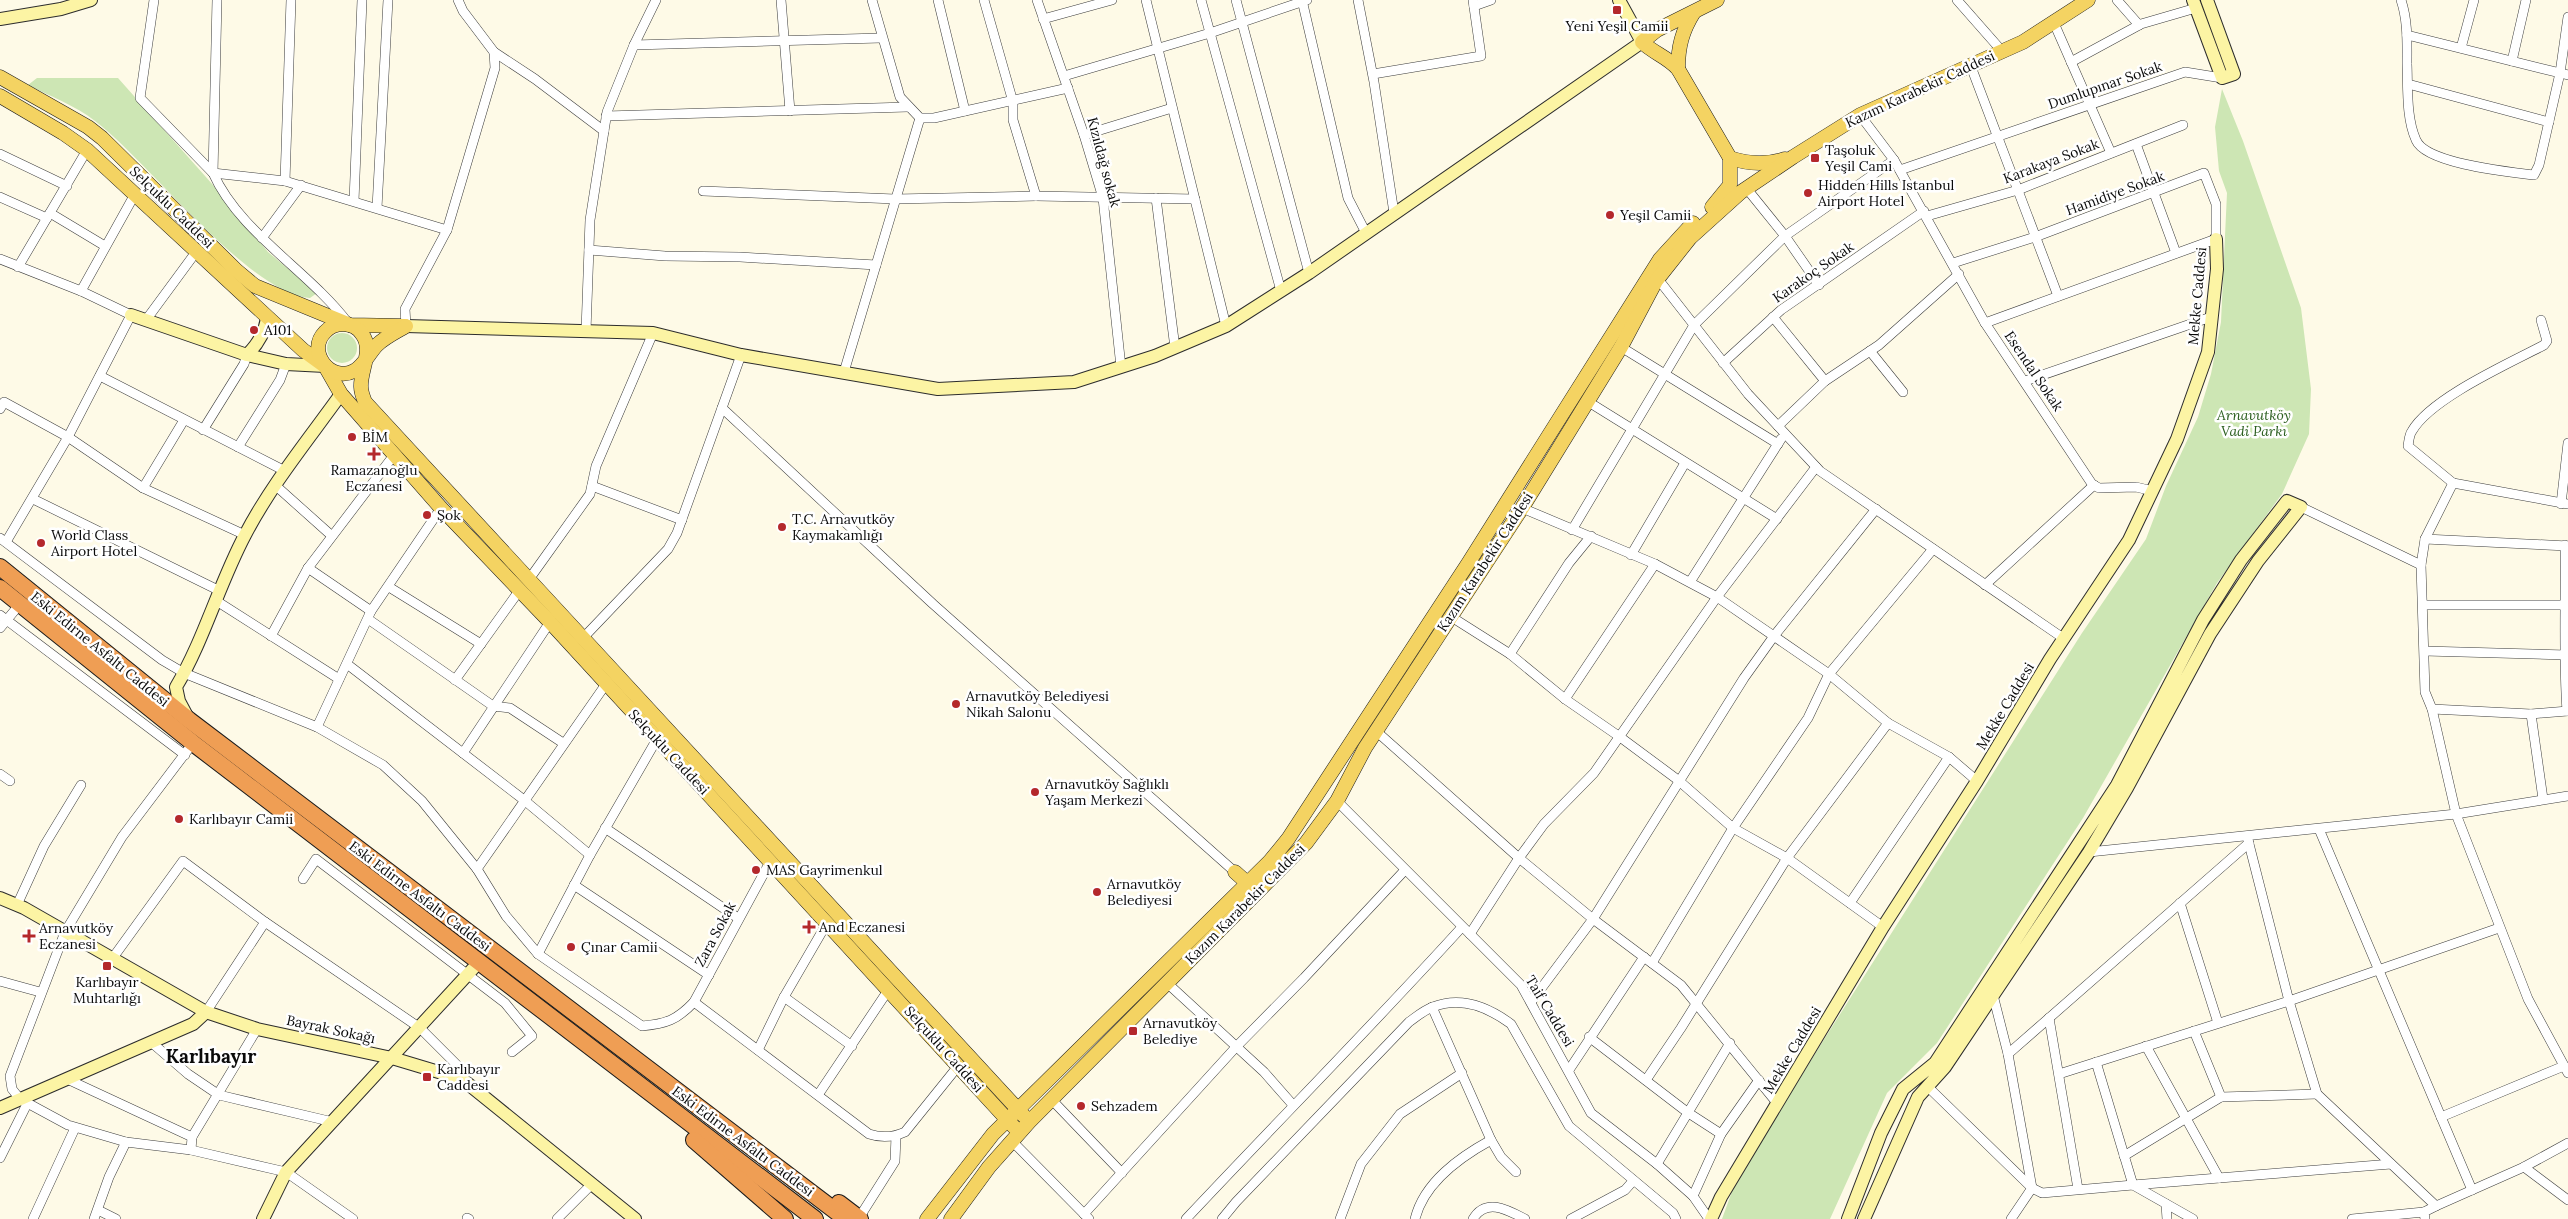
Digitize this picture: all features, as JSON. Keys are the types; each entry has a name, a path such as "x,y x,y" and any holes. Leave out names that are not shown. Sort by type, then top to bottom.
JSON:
{"highway":[{"name":"Eski Edirne Asfaltı Caddesi","path":"0,568 189,720 662,1079 707,1102 855,1219"},
{"name":"Eski Edirne Asfaltı Caddesi","path":"0,588 189,749 480,961 815,1219"},
{"path":"630,1078 665,1115 785,1219"}],"main road":[{"path":"0,18 61,9 89,0"},
{"path":"1619,0 1642,42 1649,50 1673,63 1678,69 1730,158 1748,164 1775,162 1793,156"},
{"path":"350,325 653,334 741,355 938,389 1074,382 1175,348 1226,326 1309,273 1657,30 1717,0"},
{"path":"2057,20 2068,0"},
{"name":"Kazım Karabekir Caddesi","path":"951,1219 989,1167 1029,1122 1306,843 1337,801 1376,732 1522,508 1621,347 1658,279 1690,238 1713,215 1746,189 1793,156 1860,115 2001,50 2023,42 2088,0"},
{"path":"2207,0 2228,76"},
{"path":"2194,4 2228,76"},
{"path":"1678,69 1680,38 1694,11"},
{"name":"Selçuklu Caddesi","path":"0,77 102,138 237,271 255,286 350,325 362,334 366,341 366,358 361,386 364,402 584,637 666,728 815,900 1013,1114 1016,1137"},
{"name":"Selçuklu Caddesi","path":"0,96 87,150 302,350 338,373 346,373 361,365 366,358"},
{"name":"Kazım Karabekir Caddesi","path":"927,1219 981,1148 1013,1114 1270,861 1303,818 1469,562 1660,259 1685,230 1719,201 1730,185 1730,158"},
{"name":"Mekke Caddesi","path":"1710,1219 1721,1196 1883,927 1977,781 2063,638 2129,540 2176,439 2208,352 2217,268 2216,239"},
{"path":"131,315 247,354 286,364 325,366"},
{"path":"247,354 256,347 265,328 267,318"},
{"name":"Selçuklu Caddesi","path":"350,325 336,325 324,333 318,349 319,357 341,394 441,508 550,622 770,862 815,900 827,924 958,1065 1013,1114 1029,1122"},
{"path":"366,358 386,338 406,326"},
{"path":"189,720 177,695 176,687 184,673 216,595 245,535 275,485 341,394"},
{"path":"1848,1219 1882,1133 1903,1089 1935,1063 2084,849 2127,788 2210,634 2258,561 2301,507 2287,501 2241,560 2204,620 2084,849 1993,995 1945,1067 1918,1097 1864,1219"},
{"path":"146,686 176,687"},
{"path":"657,739 666,728"},
{"path":"1235,872 1242,888 1259,892"},
{"name":"Bayrak Sokağı","path":"0,898 17,905 206,1012 256,1029 392,1058 462,1080 635,1219"},
{"path":"263,1219 286,1172 480,961"},
{"path":"0,1108 24,1101 67,1079 193,1024 206,1012"},
{"path":"1917,1076 1927,1086"}],"street":[{"path":"154,0 140,98 213,173 220,188 262,238 336,307 350,325"},
{"path":"213,173 217,0"},
{"path":"285,181 290,0"},
{"path":"354,201 362,0"},
{"path":"377,208 388,0"},
{"path":"458,0 463,11 494,52 535,79 604,131"},
{"path":"586,331 590,220 606,116 634,45 656,0"},
{"path":"781,0 790,111"},
{"path":"872,0 881,38 900,98 920,118"},
{"path":"938,0 965,111"},
{"path":"984,0 1013,102 1013,120 1036,196"},
{"name":"Kızıldağ sokak","path":"1037,0 1084,135 1102,198 1121,367"},
{"path":"1044,19 1112,0"},
{"path":"1146,0 1226,326"},
{"path":"1201,0 1281,291"},
{"path":"1236,0 1309,273"},
{"path":"1064,76 1210,33 1304,0 1348,198 1366,233"},
{"path":"1358,0 1373,74 1394,213"},
{"path":"1373,74 1481,56 1473,3 1491,0"},
{"path":"1956,0 2001,50"},
{"path":"2116,0 2138,25"},
{"path":"2401,0 2406,17 2410,120 2416,142 2429,153 2445,159 2534,175 2564,74 2568,17"},
{"path":"2512,61 2526,0"},
{"path":"2461,48 2471,1"},
{"path":"2071,62 2138,25 2194,4"},
{"path":"2057,20 2071,62 2111,153"},
{"path":"2407,35 2564,74"},
{"path":"634,45 881,38"},
{"path":"406,326 405,309 447,230 481,109 495,68 494,52"},
{"path":"1970,64 2058,296"},
{"name":"Dumlupınar Sokak","path":"1900,170 2185,72 2228,76"},
{"path":"2408,84 2549,122"},
{"path":"920,118 1013,102 1068,88"},
{"path":"606,116 908,107"},
{"path":"1084,135 1172,108"},
{"name":"Esendal Sokak","path":"1860,115 1894,160 1926,214 1985,323 2094,485"},
{"path":"844,372 920,118"},
{"name":"Karakaya Sokak","path":"1926,214 2018,190 2183,125"},
{"path":"2136,144 2152,194 2176,253"},
{"path":"18,267 87,150"},
{"path":"0,154 67,186"},
{"path":"1572,530 1694,325 1786,236 1894,160"},
{"path":"213,173 285,181 447,230"},
{"name":"Hamidiye Sokak","path":"1952,263 2035,237 2204,173"},
{"name":"Mekke Caddesi","path":"2204,173 2216,204 2216,239"},
{"path":"262,238 301,185"},
{"path":"1746,189 1786,236 1819,284"},
{"path":"703,191 895,199 1036,196 1195,199"},
{"path":"80,290 135,194"},
{"path":"0,197 48,216 105,246"},
{"path":"1156,198 1175,348"},
{"name":"Karakoç Sokak","path":"1724,363 1772,317 1926,214"},
{"path":"1985,323 2216,239"},
{"path":"589,250 665,256 740,257 876,265"},
{"path":"146,320 196,252"},
{"path":"0,258 18,267 80,290 131,315 33,499 3,540 135,640 184,673 317,727 383,765 422,801 477,869 506,916 538,954 590,855 657,739"},
{"path":"1778,426 1825,381 1870,351 1958,274"},
{"path":"1658,279 1748,394 1816,467 2063,638"},
{"path":"1772,317 1825,381"},
{"path":"2025,381 2211,317"},
{"path":"2541,320 2547,335 2547,341 2544,344 2458,392 2432,409 2411,431 2408,446 2454,483 2565,504 2568,443"},
{"path":"530,578 590,494 596,466 653,334"},
{"path":"1621,347 1778,444"},
{"path":"1870,351 1904,392"},
{"path":"204,430 244,364 247,354"},
{"path":"584,637 668,549 682,520 741,355"},
{"path":"238,447 280,380 286,364"},
{"path":"100,376 286,471"},
{"path":"1587,401 1777,519"},
{"path":"0,409 4,402 68,436 143,488 245,535"},
{"path":"722,408 933,604 1235,872"},
{"path":"143,488 184,420"},
{"path":"1690,582 1785,433"},
{"path":"271,636 308,568 394,455"},
{"path":"1631,555 1685,463"},
{"path":"1470,934 1519,858 1544,824 1594,773 1717,597 1816,467"},
{"path":"2441,1117 2566,1070 2528,999 2456,814 2432,709 2425,692 2421,564 2425,539 2454,483"},
{"path":"275,485 332,536"},
{"path":"1985,585 2094,485 2099,488 2136,487 2153,491"},
{"path":"592,486 682,520"},
{"path":"33,499 216,595 271,636 339,680"},
{"path":"2301,507 2421,564"},
{"path":"317,727 370,615 441,508"},
{"path":"1522,508 1655,564 1717,597 1829,674 1888,723 1948,757 1977,781"},
{"path":"1531,1002 1593,919 1678,780 1744,678 1774,636 1876,510"},
{"path":"1510,654 1569,563 1591,536"},
{"path":"2425,539 2567,546 2567,710 2531,714 2432,709"},
{"path":"1652,963 1733,828 1808,718 1829,674 1933,549"},
{"path":"1564,699 1655,564"},
{"path":"308,568 493,706 510,708 563,743"},
{"path":"389,587 481,644"},
{"path":"456,680 520,591"},
{"path":"0,628 3,618 20,604"},
{"path":"2423,605 2567,605"},
{"path":"1450,616 1510,654 1564,699 1678,780 1733,828 1787,858 1883,927"},
{"name":"Eski Edirne Asfaltı Caddesi","path":"3,618 189,749"},
{"path":"463,753 550,622"},
{"path":"2425,651 2566,655"},
{"path":"347,664 524,800 590,855"},
{"path":"477,869 563,743 606,684"},
{"path":"2531,714 2542,799"},
{"path":"1646,1080 1681,1028 1787,858 1888,723"},
{"path":"1376,732 1519,858 1593,919 1681,985 1777,1103"},
{"path":"189,749 122,837 65,932 40,992 10,1076 12,1089 24,1101 75,1128 126,1142 191,1150 286,1172 353,1219"},
{"path":"1850,904 1948,757"},
{"path":"0,774 10,781"},
{"path":"17,905 44,846 81,785"},
{"path":"2084,849 2248,840 2319,829 2456,814 2568,796"},
{"name":"Taif Caddesi","path":"1337,801 1521,985 1591,1113 1657,1164 1693,1196 1710,1219"},
{"path":"605,828 738,918"},
{"path":"2319,829 2472,1190"},
{"path":"2008,1054 2180,903 2248,840"},
{"path":"2248,840 2290,1001 2318,1094 2436,1206"},
{"path":"303,879 316,859 505,1003 532,1036 512,1052"},
{"path":"112,959 183,861 265,922 420,1028 460,1068 462,1080"},
{"name":"Zara Sokak","path":"538,954 642,1026 661,1024 681,1016 694,1002 770,862"},
{"path":"1016,1137 1087,1217 1122,1173 1236,1047 1304,978 1405,870"},
{"path":"574,885 709,975"},
{"path":"2180,903 2218,1023"},
{"path":"206,1012 265,922"},
{"path":"758,1050 784,997 827,924"},
{"path":"1186,1219 1293,1105 1372,1027 1462,927"},
{"path":"2059,1074 2290,1001 2499,928"},
{"path":"1568,1070 1644,957"},
{"path":"0,980 40,992"},
{"path":"1166,982 1264,1072 1293,1105"},
{"path":"818,1095 889,990"},
{"path":"1993,995 2008,1054 2032,1188 2011,1219"},
{"path":"784,997 852,1046"},
{"path":"694,1002 869,1134 896,1136 905,1132 958,1065"},
{"path":"1222,1219 1236,1202 1409,1022 1432,1007 1457,1002 1477,1005 1496,1013 1511,1024 1569,1126 1673,1213 1676,1219"},
{"path":"1432,1007 1491,1140 1501,1157 1516,1172"},
{"path":"2049,1018 2078,1189"},
{"path":"191,1150 192,1137 219,1095 256,1029"},
{"path":"2194,1031 2221,1097"},
{"path":"1589,1037 1687,1112 1721,1134"},
{"path":"151,1042 188,1074 219,1095 333,1122"},
{"path":"1657,1164 1730,1043"},
{"path":"2146,1046 2219,1178"},
{"path":"2096,1062 2133,1185 2193,1219"},
{"path":"1340,1219 1361,1164 1400,1114 1462,1073"},
{"path":"67,1079 192,1137"},
{"path":"1693,1196 1721,1134 1759,1080"},
{"path":"1927,1086 2032,1188 2042,1193 2391,1164"},
{"path":"2124,1156 2221,1097 2318,1094"},
{"path":"1051,1099 1122,1173"},
{"path":"0,1158 24,1101"},
{"path":"33,1219 75,1128"},
{"path":"855,1219 896,1161 896,1136"},
{"path":"1415,1219 1426,1197 1443,1174 1461,1157 1491,1140"},
{"path":"116,1219 96,1215 109,1177 126,1142"},
{"path":"2352,1219 2424,1216 2436,1206 2524,1167 2568,1143"},
{"path":"2524,1167 2568,1200"},
{"path":"1571,1219 1625,1190 1633,1181"},
{"path":"558,1219 591,1185"},
{"path":"2166,1204 2167,1219"},
{"path":"1472,1219 1481,1210 1495,1206 1525,1219"}],"green space":[{"path":"37,78 118,78 221,194 268,252 317,293 310,298 286,291 258,275 229,251 117,140 95,121 71,106 28,85"},
{"name":"Arnavutköy Vadi Parkı","path":"2222,89 2243,141 2301,308 2311,389 2309,434 2282,494 2217,583 2083,818 1937,1043 1887,1093 1830,1219 1722,1219 1735,1183 1823,1041 2082,633 2146,539 2166,486 2198,417 2211,374 2221,322 2227,193 2219,171 2215,127"},
{"path":"342,333 353,337 357,348 353,359 342,363 331,359 327,348 331,337"}],"place":[{"name":"Yeni Yeşil Camii","path":"1617,10"},
{"name":"Taşoluk Yeşil Cami","path":"1815,158"},
{"name":"Hidden Hills Istanbul Airport Hotel","path":"1808,193"},
{"name":"Yeşil Camii","path":"1610,215"},
{"name":"A101","path":"254,330"},
{"name":"BİM","path":"352,437"},
{"name":"Ramazanoğlu Eczanesi","path":"374,454"},
{"name":"Şok","path":"427,515"},
{"name":"T.C. Arnavutköy Kaymakamlığı","path":"782,527"},
{"name":"World Class Airport Hotel","path":"41,543"},
{"name":"Arnavutköy Belediyesi Nikah Salonu","path":"956,704"},
{"name":"Arnavutköy Sağlıklı Yaşam Merkezi","path":"1035,792"},
{"name":"Karlıbayır Camii","path":"179,819"},
{"name":"MAS Gayrimenkul","path":"756,870"},
{"name":"Arnavutköy Belediyesi","path":"1097,892"},
{"name":"And Eczanesi","path":"809,927"},
{"name":"Arnavutköy Eczanesi","path":"29,936"},
{"name":"Çınar Camii","path":"571,947"},
{"name":"Karlıbayır Muhtarlığı","path":"107,966"},
{"name":"Arnavutköy Belediye","path":"1133,1031"},
{"name":"Karlıbayır Caddesi","path":"427,1077"},
{"name":"Sehzadem","path":"1081,1106"}],"district":[{"name":"Karlıbayır","path":"211,1056"}]}
